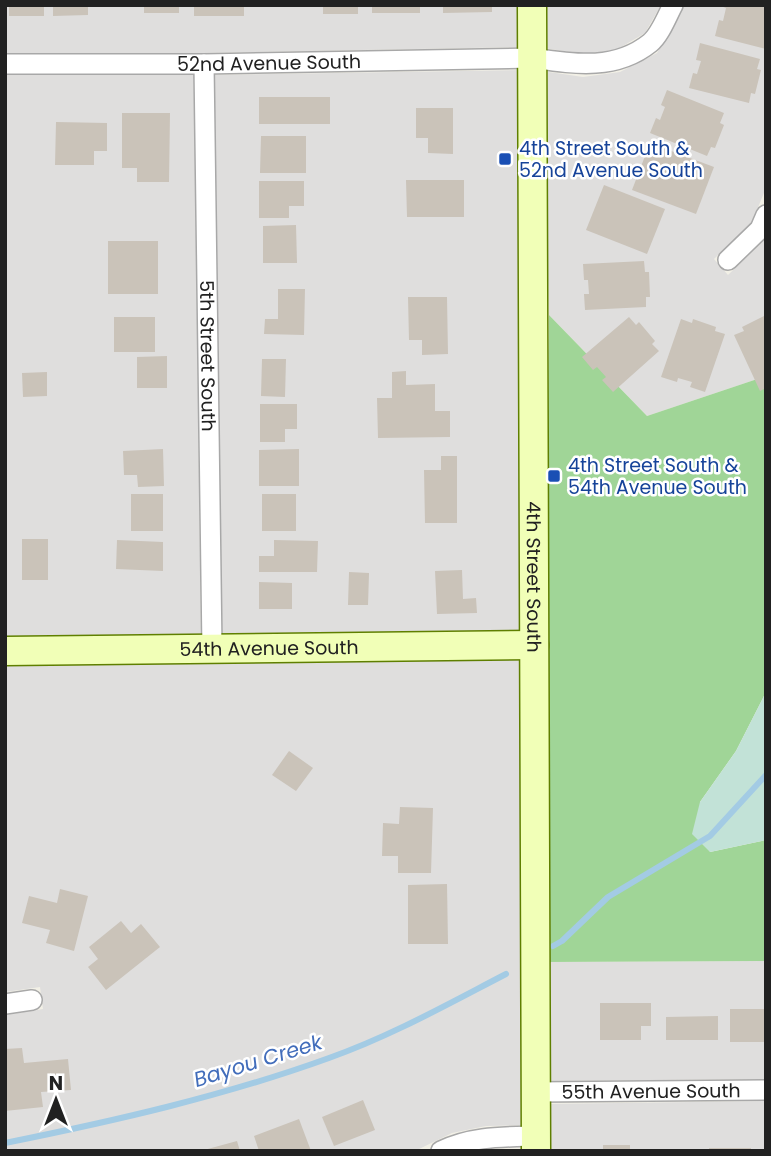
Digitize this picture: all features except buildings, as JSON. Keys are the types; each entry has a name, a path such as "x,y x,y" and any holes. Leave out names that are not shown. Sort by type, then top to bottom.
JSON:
{"street":[{"name":"4th Street South","path":"532,5 537,1143"},
{"name":"52nd Avenue South","path":"5,64 204,64 532,58 584,65 619,61 652,42 673,5"},
{"name":"5th Street South","path":"204,64 212,649"},
{"path":"728,260 760,229 766,215"},
{"name":"54th Avenue South","path":"5,650 534,645"},
{"path":"5,1004 32,1000"},
{"name":"55th Avenue South","path":"537,1092 766,1090"},
{"path":"441,1151 456,1144 486,1137 537,1143"}],"shaded area":[{"path":"5,5 522,5 522,47 204,53 5,53"},
{"path":"542,5 661,5 645,33 616,50 585,54 542,48"},
{"path":"685,5 766,5 766,188 752,222 714,259 728,275 766,238 766,376 647,416 549,315 542,71 583,77 620,72 657,53"},
{"path":"522,70 524,634 221,637 214,75"},
{"path":"5,75 194,75 201,638 5,639"},
{"path":"524,656 527,1125 486,1126 452,1133 415,1151 5,1151 5,1015 43,1009 40,987 5,992 5,662"},
{"path":"766,692 766,840 710,852 692,834 700,802 736,751"},
{"path":"766,961 766,1079 547,1081 546,962"},
{"path":"766,1101 766,1151 547,1151 547,1104"}],"green space":[{"path":"549,315 647,416 766,376 766,692 736,751 700,802 710,852 766,840 766,961 546,962"}],"waterway":[{"name":"Bayou Creek","path":"553,946 562,941 608,897 710,836 766,775"},
{"name":"Bayou Creek","path":"5,1143 168,1106 289,1072 375,1040 506,974"}],"place":[{"name":"4th Street South & 52nd Avenue South","path":"505,159"},
{"name":"4th Street South & 54th Avenue South","path":"554,476"}]}
